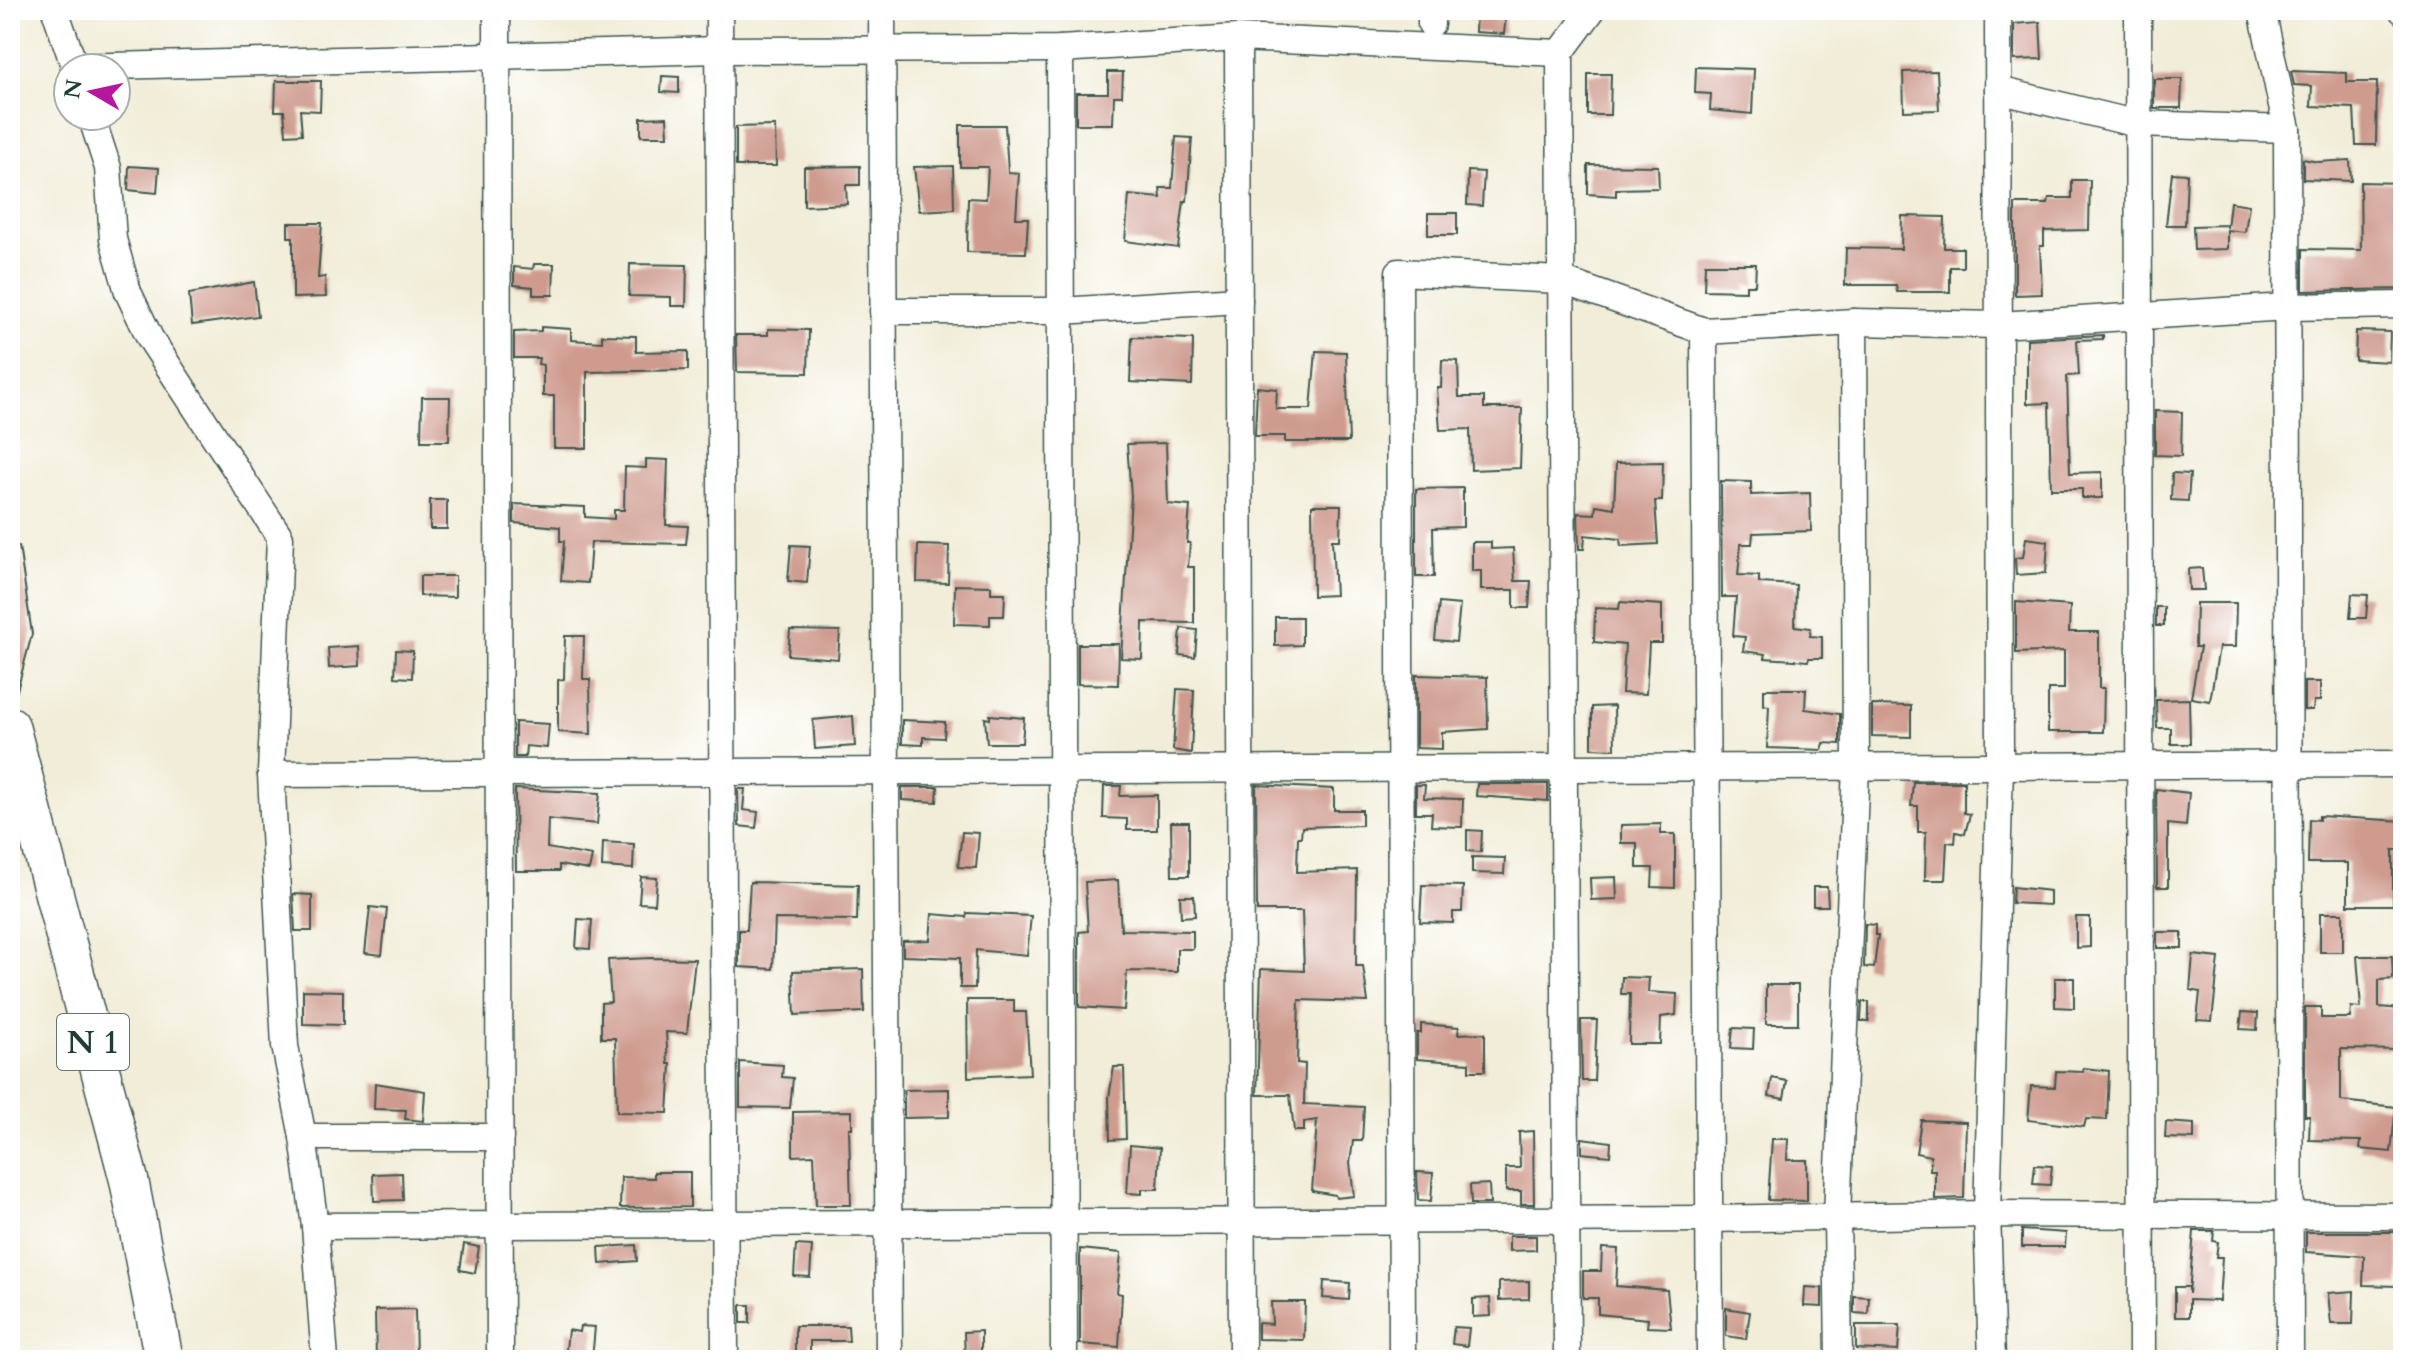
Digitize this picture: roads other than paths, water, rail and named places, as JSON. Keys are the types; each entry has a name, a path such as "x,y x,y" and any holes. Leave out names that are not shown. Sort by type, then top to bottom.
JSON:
{"highway":[{"name":"N 1","path":"10,726 129,1180 164,1360"}],"street":[{"path":"55,10 69,52"},
{"path":"497,10 500,1360"},
{"path":"719,10 725,1360"},
{"path":"882,10 889,1360"},
{"path":"1567,1360 1560,53 1592,10"},
{"path":"1992,1360 1987,1214 2000,766 1998,10"},
{"path":"2138,10 2142,1360"},
{"path":"2262,10 2287,129 2290,1360"},
{"path":"132,67 719,50 1060,49 1238,38 1560,53"},
{"path":"1238,38 1242,1360"},
{"path":"1060,49 1064,1360"},
{"path":"1998,90 2138,124 2287,129"},
{"path":"96,132 108,168 113,239 128,292 150,338 280,537 271,774 285,1046 303,1137 315,1226 325,1360"},
{"path":"1402,1360 1399,272 1561,280 1704,331 1854,322 1999,325 2287,307 2403,305"},
{"path":"883,311 1061,311 1239,300"},
{"path":"1839,1360 1837,1216 1856,767 1854,322"},
{"path":"1704,331 1710,1360"},
{"path":"271,774 2403,764"},
{"path":"303,1137 500,1137"},
{"path":"315,1226 1709,1219 1987,1214 2403,1216"}]}
